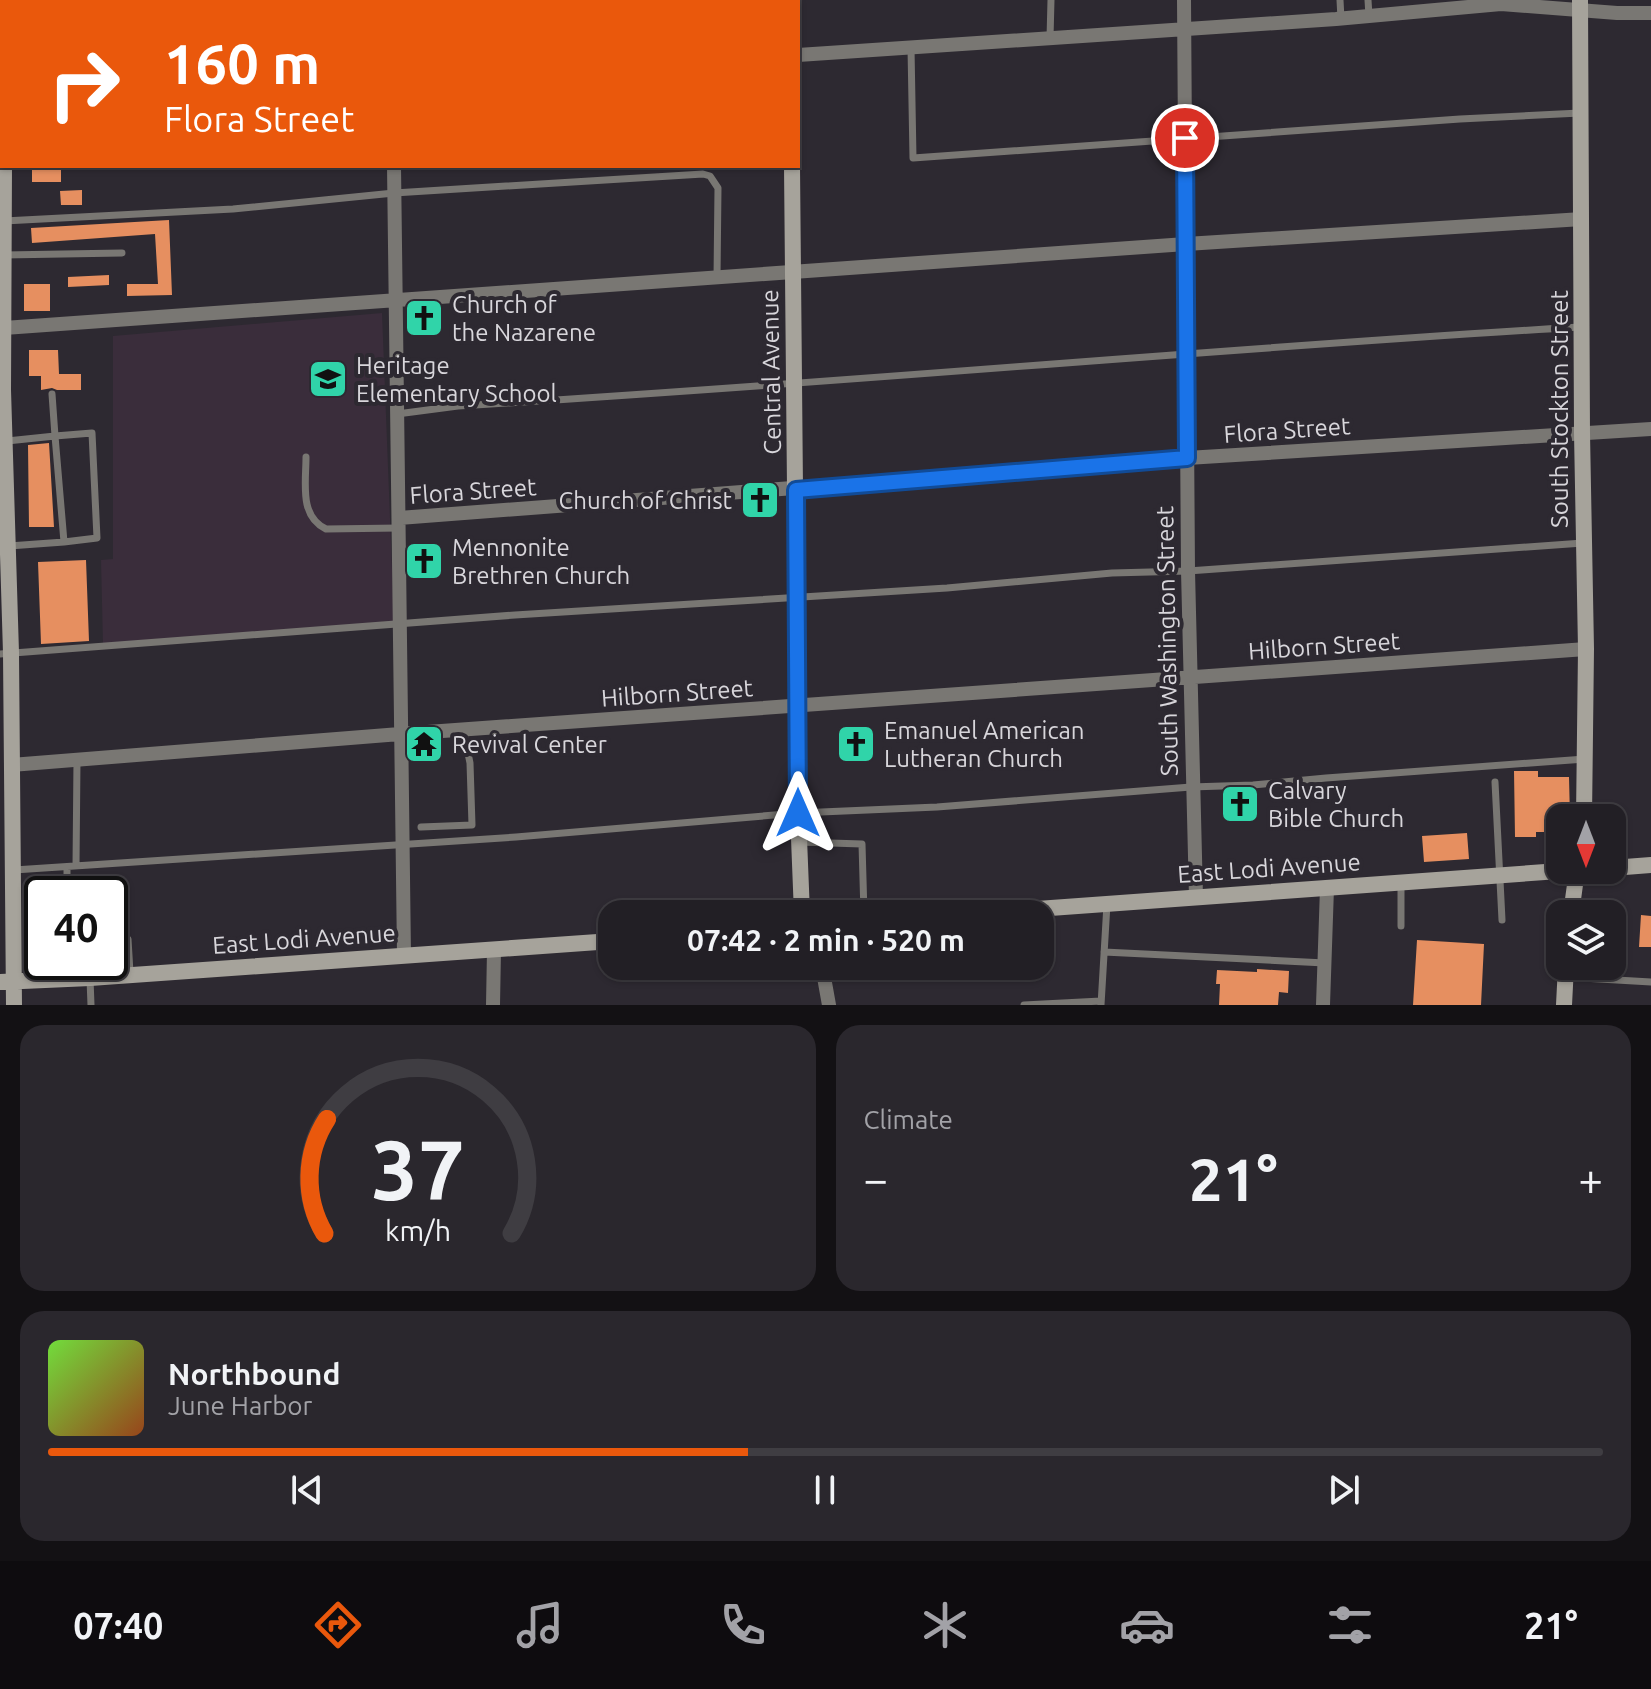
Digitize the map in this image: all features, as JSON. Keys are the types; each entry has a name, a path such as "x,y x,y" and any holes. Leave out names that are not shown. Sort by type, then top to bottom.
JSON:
{"main road":[{"name":"South Stockton Street","path":"1580,4 1586,649 1584,804"},
{"path":"4,168 5,653 12,870 7,983 14,1005"},
{"name":"Central Avenue","path":"792,168 801,900"},
{"path":"1626,867 1651,865"},
{"name":"East Lodi Avenue","path":"1054,908 1546,872"},
{"name":"East Lodi Avenue","path":"130,975 598,942"},
{"name":"East Lodi Avenue","path":"7,983 57,980"},
{"path":"1564,1005 1566,980"}],"street":[{"name":"South Washington Street","path":"1184,0 1188,571 1196,897"},
{"path":"800,55 1341,19 1501,4 1580,4 1617,13 1651,13"},
{"path":"394,168 404,956"},
{"path":"4,328 1582,219"},
{"name":"Flora Street","path":"399,523 1187,458 1651,429"},
{"name":"Hilborn Street","path":"11,765 463,729 1586,649"},
{"path":"1323,1005 1327,888"},
{"path":"493,1005 494,950"},
{"path":"825,980 829,1005"}],"lane":[{"path":"1050,38 1051,0"},
{"path":"1340,0 1341,19"},
{"path":"1368,0 1369,16"},
{"path":"911,48 913,158 1582,113"},
{"path":"4,221 233,209 394,193 703,174 710,176 718,188 717,278"},
{"path":"4,255 122,253"},
{"path":"397,414 458,406 668,394 1187,352 1265,350 1582,327"},
{"path":"52,394 64,542"},
{"path":"4,442 92,433 97,538 6,546"},
{"path":"306,457 307,505 310,518 316,524 326,529 399,523"},
{"path":"5,653 947,588 1112,573 1188,571 1583,543"},
{"path":"421,827 472,825 470,763 463,729"},
{"path":"12,870 798,813 937,807 1253,785 1585,759"},
{"path":"69,876 77,760"},
{"path":"1495,782 1502,920"},
{"path":"799,842 862,844 864,900"},
{"path":"1401,883 1401,926"},
{"path":"1024,1005 1101,1003 1107,904"},
{"path":"128,939 130,975"},
{"path":"1104,952 1325,963"},
{"path":"1626,979 1651,982"},
{"path":"90,980 91,1005"}],"shaded area":[{"path":"382,313 394,621 103,645 101,560 113,559 113,336"}],"building":[{"path":"32,168 61,168 61,182 32,182"},
{"path":"82,190 82,205 61,205 60,191"},
{"path":"169,220 172,295 127,296 127,284 158,284 155,234 32,243 31,228"},
{"path":"109,275 109,285 68,287 68,277"},
{"path":"24,284 50,284 50,311 24,311"},
{"path":"29,350 58,350 59,374 81,374 81,390 41,390 41,376 29,376"},
{"path":"49,443 54,527 29,527 28,445"},
{"path":"86,560 89,641 41,644 38,562"},
{"path":"1514,771 1538,771 1538,777 1569,777 1570,804 1546,804 1546,832 1536,832 1536,837 1515,837"},
{"path":"1467,833 1469,859 1424,862 1422,836"},
{"path":"1641,915 1651,916 1651,947 1639,947"},
{"path":"1417,940 1484,944 1481,1005 1413,1005"},
{"path":"1257,969 1289,971 1288,993 1279,992 1278,1005 1219,1005 1217,970 1257,972"}],"place":[{"name":"Church of the Nazarene","path":"424,318"},
{"name":"Heritage Elementary School","path":"328,379"},
{"name":"Church of Christ","path":"760,500"},
{"name":"Mennonite Brethren Church","path":"424,561"},
{"name":"Revival Center","path":"424,744"},
{"name":"Emanuel American Lutheran Church","path":"856,744"},
{"name":"Calvary Bible Church","path":"1240,804"}],"route":[{"path":"798,813 796,490 1187,458 1185,138"}]}
